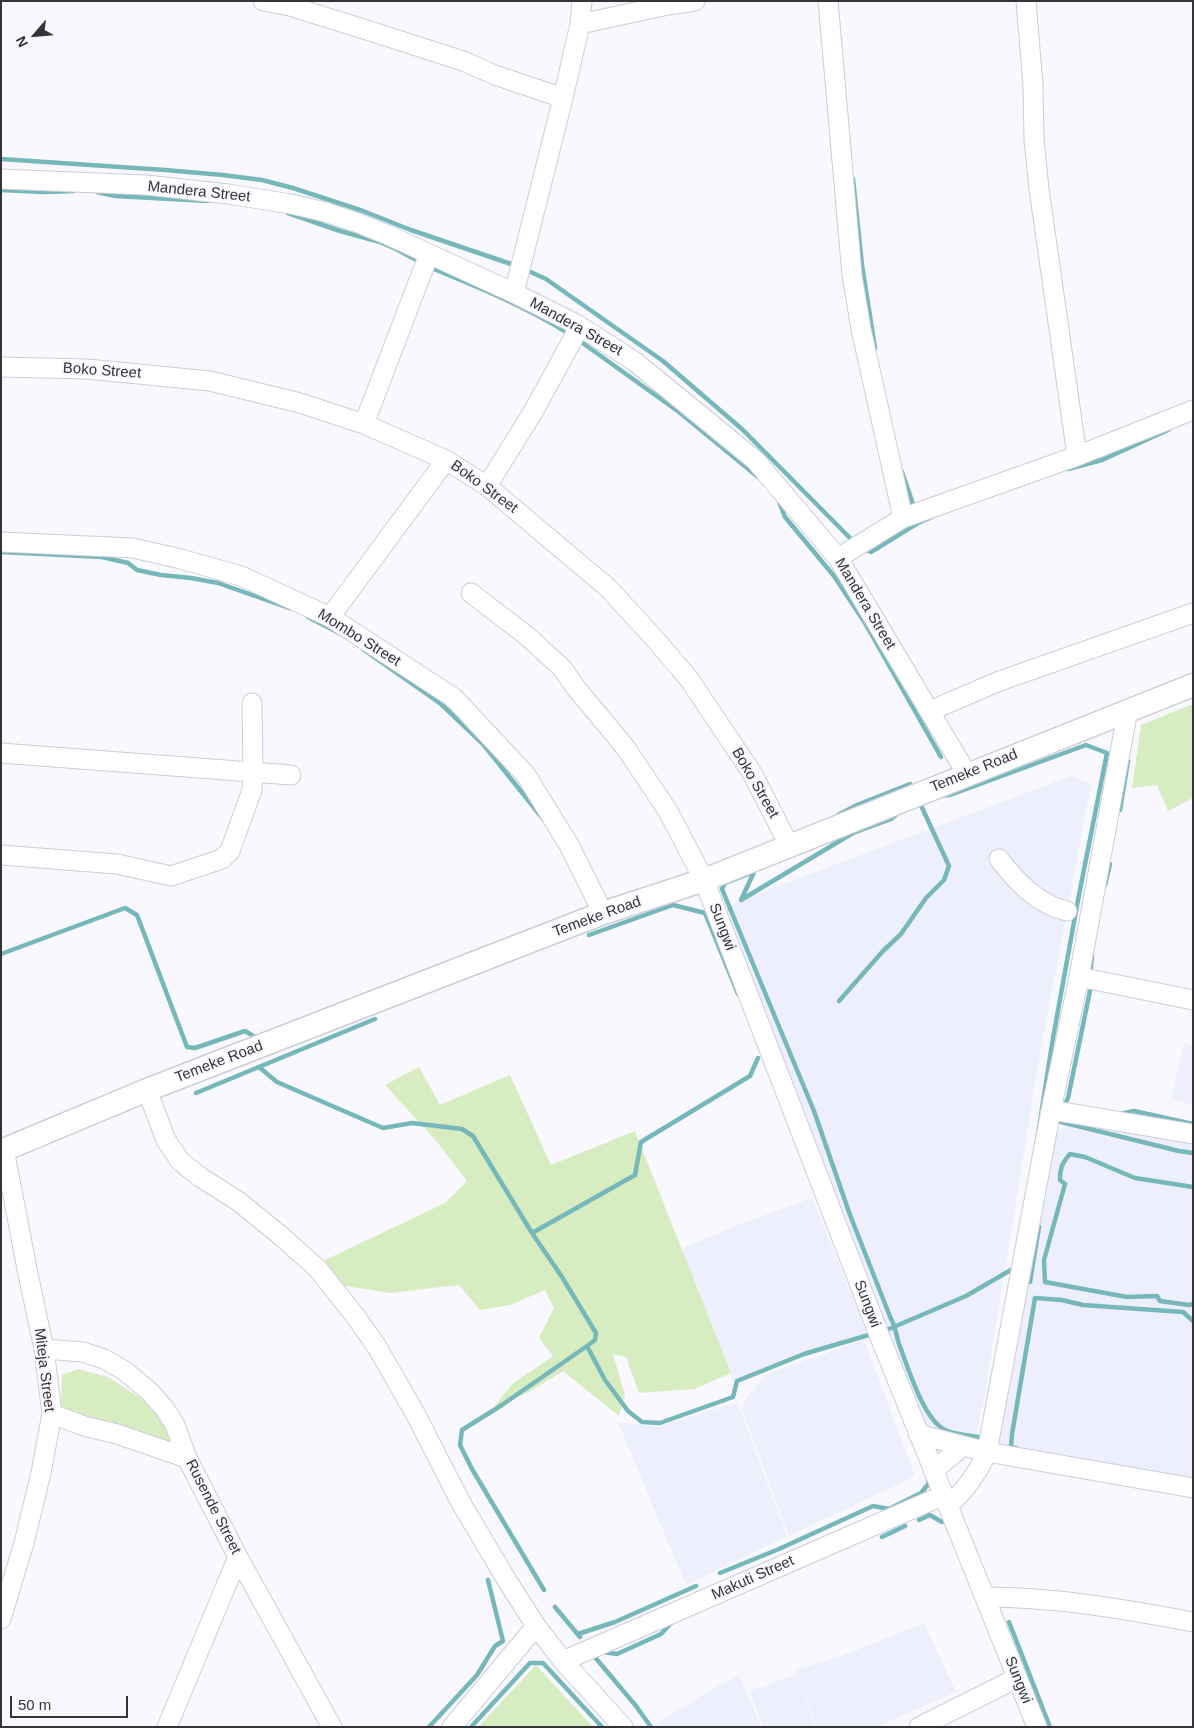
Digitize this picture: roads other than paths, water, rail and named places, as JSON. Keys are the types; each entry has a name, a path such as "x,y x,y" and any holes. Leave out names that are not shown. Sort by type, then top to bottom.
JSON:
{"street":[{"path":"263,1 290,6 463,61 495,75 563,98"},
{"path":"514,293 563,98 580,24 582,1"},
{"path":"580,24 695,1"},
{"path":"828,1 852,275 903,518"},
{"path":"1026,1 1033,85 1034,140 1039,189 1077,456"},
{"name":"Mandera Street","path":"1,179 146,186 228,194 291,204 325,212 358,222 514,293 578,325 634,360 755,460 838,558 967,774"},
{"path":"364,424 429,254"},
{"path":"487,486 533,412 574,337 578,325"},
{"name":"Boko Street","path":"1,367 87,369 210,381 300,403 364,424 446,460 487,486 608,588 666,652 689,679 752,772 789,845"},
{"path":"838,558 903,518 1077,456 1193,410"},
{"path":"330,617 446,460"},
{"name":"Mombo Street","path":"1,542 133,548 241,576 330,617 454,698 526,775 569,845 603,913"},
{"name":"Sungwi","path":"471,593 527,636 562,668 576,688 625,747 668,811 704,880 918,1434 1037,1727"},
{"path":"930,711 1006,679 1193,613"},
{"name":"Temeke Road","path":"3,1150 147,1090 603,913 704,880 1193,684"},
{"path":"1,855 117,864 171,876 222,859 230,851 252,790 252,703"},
{"path":"946,1501 970,1483 981,1467 987,1452 1051,1110 1079,976 1128,709"},
{"path":"1,753 291,774"},
{"path":"1000,858 1026,890 1058,909 1067,911"},
{"path":"1079,976 1193,1000"},
{"path":"147,1090 166,1140 180,1161 200,1177 238,1201 281,1236 318,1269 356,1317 377,1347 416,1415 461,1503 536,1626 563,1661 623,1727"},
{"path":"1051,1110 1193,1134"},
{"name":"Miteja Street","path":"1,1619 24,1543 41,1473 52,1414 44,1349 3,1150"},
{"name":"Rusende Street","path":"44,1349 82,1352 104,1359 125,1372 150,1392 165,1409 174,1425 187,1458 238,1557 332,1727"},
{"path":"52,1414 84,1426 153,1445 187,1458"},
{"path":"918,1434 987,1452 1193,1488"},
{"path":"933,1471 963,1446"},
{"name":"Makuti Street","path":"563,1661 946,1501"},
{"path":"167,1727 238,1557"},
{"path":"985,1598 1028,1599 1109,1607 1193,1622"},
{"path":"452,1727 536,1626"},
{"path":"919,1727 1017,1678"}],"waterway":[{"path":"1,159 165,170 262,180 363,211 411,230 517,266"},
{"path":"853,179 862,265 875,348"},
{"path":"1,190 74,191"},
{"path":"97,192 115,196 208,201"},
{"path":"288,213 340,231 380,242 420,262"},
{"path":"429,267 520,306 571,335"},
{"path":"524,269 546,279 663,361 743,430 854,542"},
{"path":"577,339 679,412 758,477"},
{"path":"1068,469 1102,460 1168,430"},
{"path":"902,472 915,510"},
{"path":"778,499 785,517 834,576 865,623 941,757"},
{"path":"864,549 871,552 918,523 932,517"},
{"path":"1,552 102,557 128,563 137,570 218,583 289,608"},
{"path":"308,617 339,633"},
{"path":"364,650 441,704 483,744 544,820"},
{"path":"1086,745 1107,753 1053,1038 1019,1256 986,1438 959,1434 949,1432 937,1424 917,1392 894,1325 850,1215 814,1111 722,889 725,883 754,872 741,900 853,833 891,819 918,797 950,795 1086,745"},
{"path":"1120,810 1128,761"},
{"path":"838,815 857,805 910,784"},
{"path":"839,1001 883,951 901,934 926,898 944,880 949,866 919,801"},
{"path":"1105,885 1110,864"},
{"path":"589,935 673,905 705,913 738,994"},
{"path":"1,954 125,908 137,915 187,1047 195,1048 245,1031 258,1039"},
{"path":"1090,975 1092,956"},
{"path":"1064,1106 1068,1098 1091,986"},
{"path":"196,1093 375,1019"},
{"path":"532,1233 635,1175 641,1142 750,1076 758,1058"},
{"path":"269,1063 259,1067 277,1082 383,1128 412,1123 462,1129 473,1136 596,1333 595,1340 587,1346 502,1405 462,1430 460,1445 472,1469 544,1590"},
{"path":"1120,1114 1134,1111 1193,1124"},
{"path":"1053,1120 1193,1153"},
{"path":"1193,1187 1135,1178 1085,1157 1070,1154 1061,1169 1060,1180 1065,1184 1044,1260 1045,1282 1127,1297 1157,1296 1160,1301 1193,1304"},
{"path":"1030,1282 1039,1227"},
{"path":"882,1332 966,1296 1016,1267"},
{"path":"1016,1448 1011,1447 1012,1434 1035,1298 1062,1300 1083,1305 1183,1312 1193,1321"},
{"path":"587,1346 605,1380 628,1411 642,1422 660,1423 733,1397 737,1381 804,1354 872,1334"},
{"path":"720,1573 779,1549 873,1506 889,1509 921,1493 929,1483 928,1479"},
{"path":"919,1520 930,1515 942,1522"},
{"path":"882,1537 905,1526"},
{"path":"429,1727 477,1675 495,1646 503,1641 488,1580"},
{"path":"578,1634 615,1622 696,1586"},
{"path":"555,1607 580,1637"},
{"path":"603,1652 617,1654 661,1634 672,1622"},
{"path":"1009,1622 1050,1727"},
{"path":"594,1656 651,1727"},
{"path":"471,1727 530,1663 543,1663 602,1727"}]}
